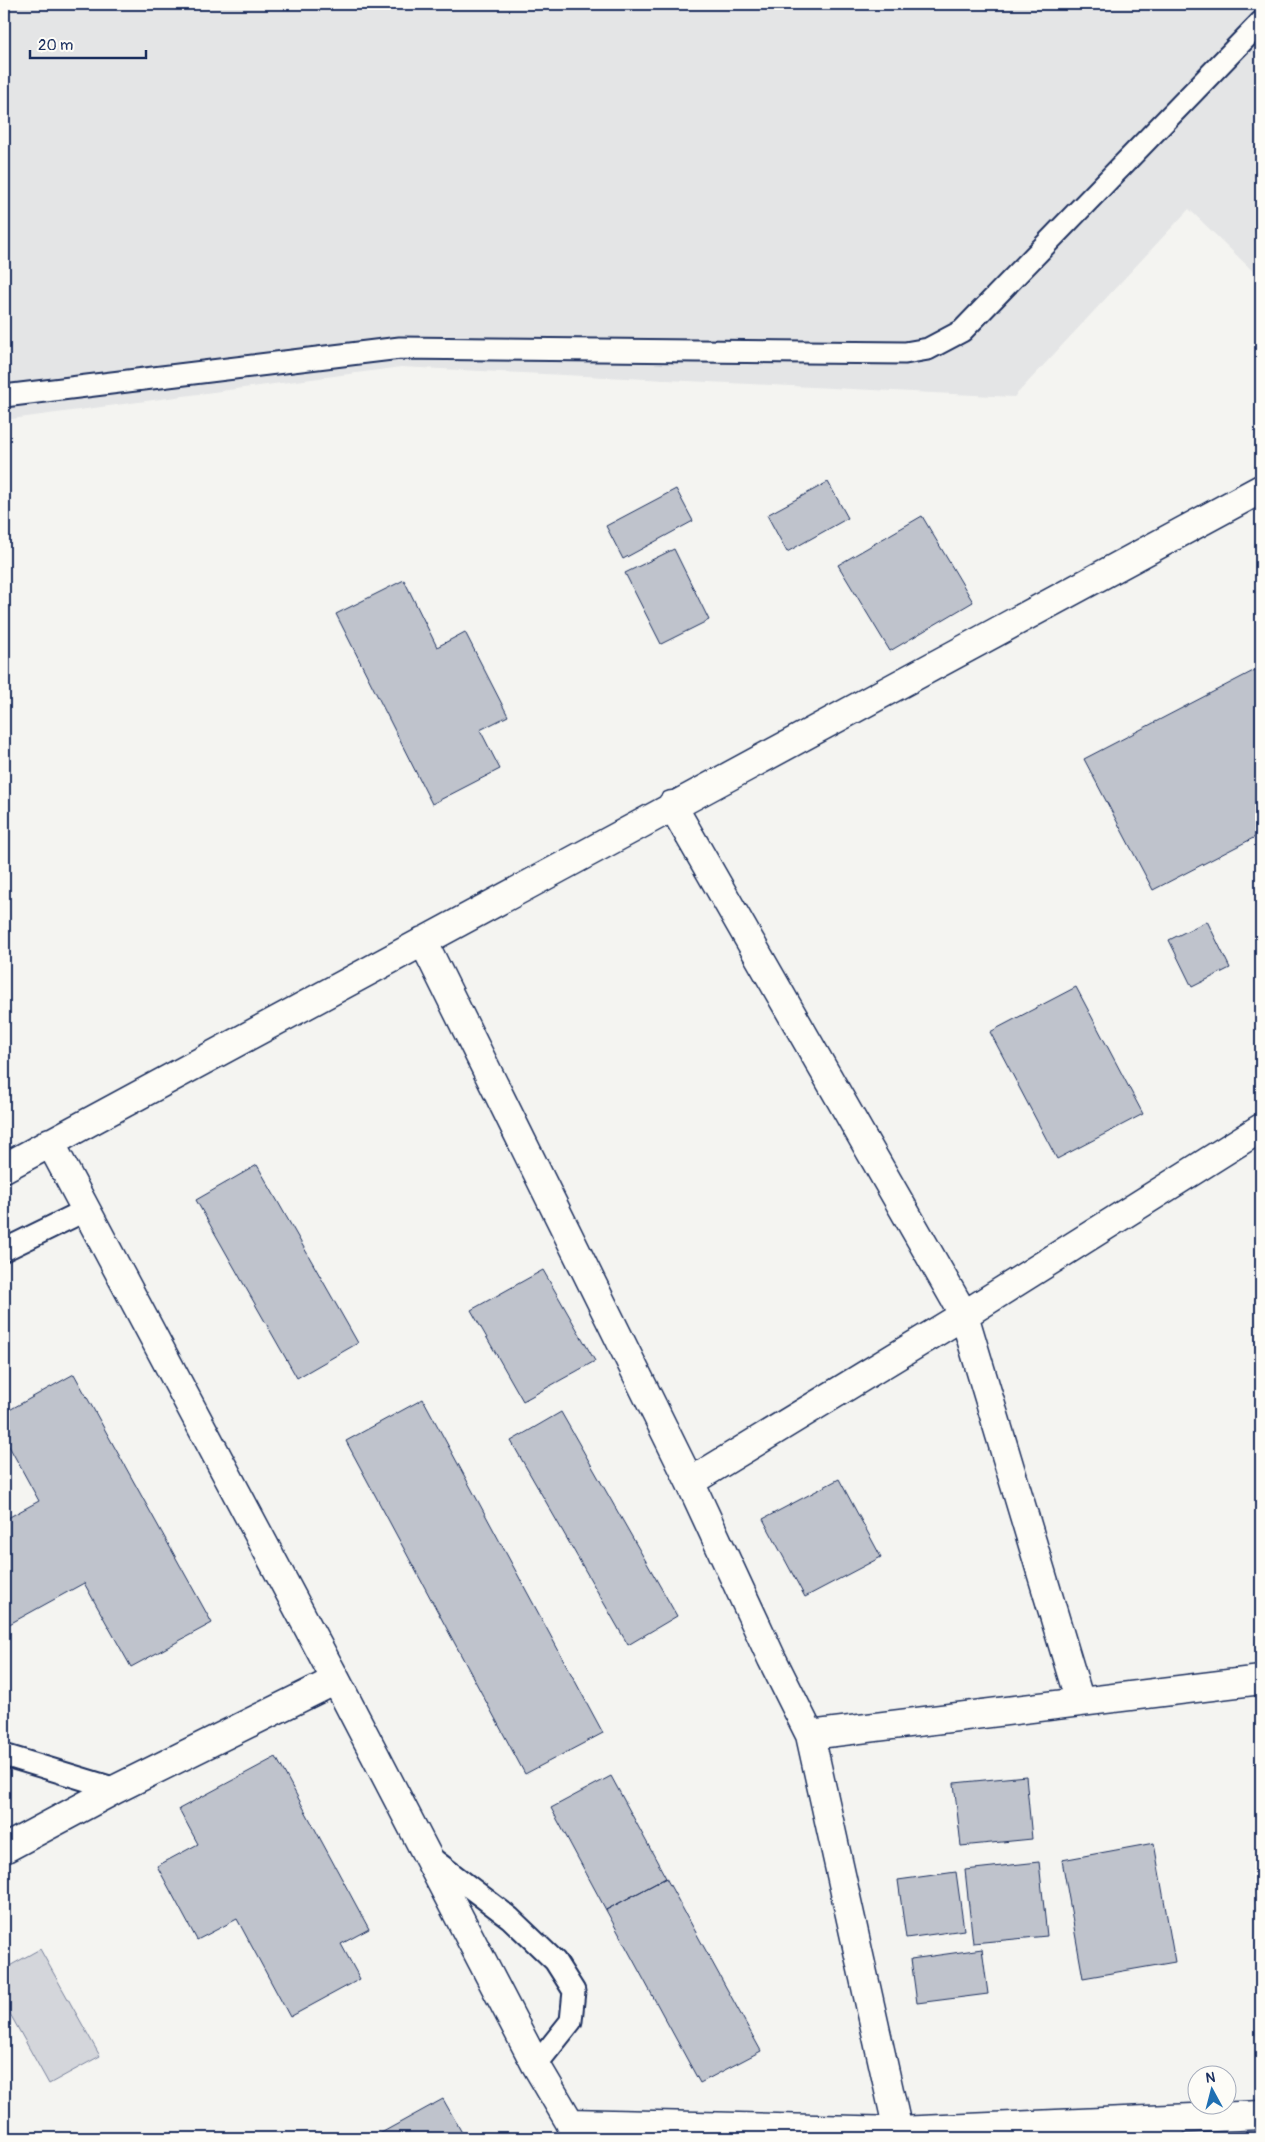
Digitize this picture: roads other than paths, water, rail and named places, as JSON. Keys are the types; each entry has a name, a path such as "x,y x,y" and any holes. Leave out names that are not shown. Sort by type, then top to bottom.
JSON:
{"street":[{"path":"4,1168 1261,489"},
{"path":"672,806 964,1315 1080,1702"},
{"path":"423,941 690,1482 772,1659 810,1735 896,2135"},
{"path":"690,1482 964,1315 1261,1128"},
{"path":"50,1142 336,1680 536,2065 574,2131 896,2135 1173,2128 1261,2115"},
{"path":"4,1849 116,1789 336,1680"},
{"path":"810,1735 1261,1680"}],"lane":[{"path":"4,396 400,348 905,353 928,348 962,331 1261,22"},
{"path":"4,1250 86,1210"},
{"path":"4,1755 116,1789"},
{"path":"427,1855 510,1918 555,1961 574,1991 571,2021 536,2065"}]}
